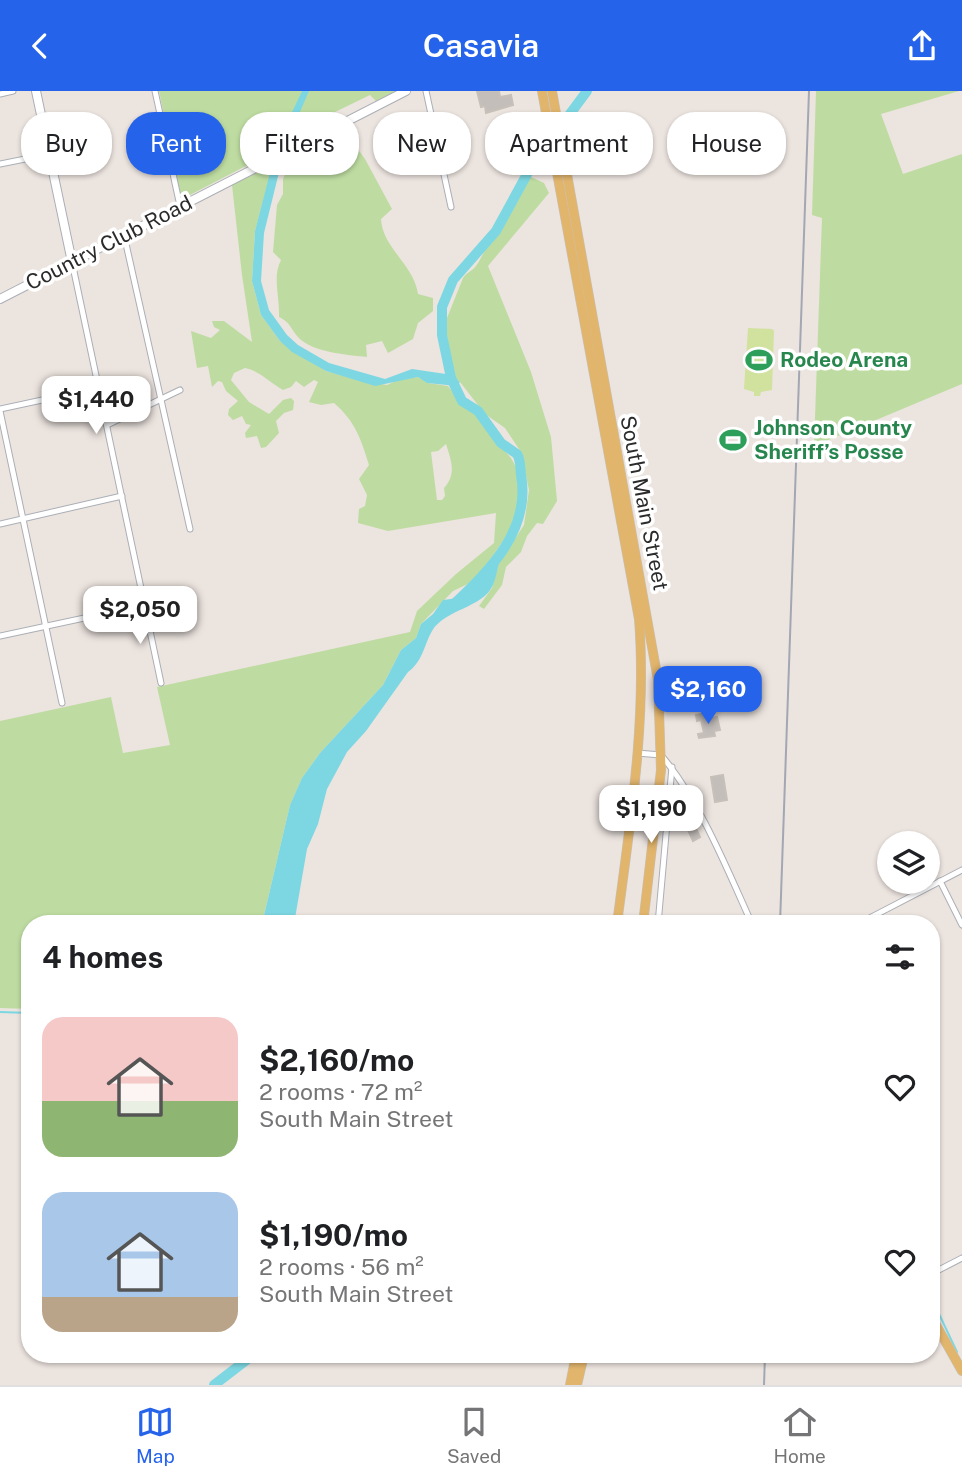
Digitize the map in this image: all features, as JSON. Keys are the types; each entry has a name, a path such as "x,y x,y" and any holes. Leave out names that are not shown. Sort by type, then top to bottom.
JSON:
{"main road":[{"path":"36,91 41,112"},
{"name":"Country Club Road","path":"0,299 406,91"},
{"name":"South Main Street","path":"542,91 565,188"},
{"name":"South Main Street","path":"552,91 565,188 622,505 656,670 662,755 646,915"},
{"path":"54,175 72,262"},
{"name":"South Main Street","path":"618,915 637,753 642,681 640,629 622,505"},
{"path":"940,1332 962,1371"},
{"path":"570,1385 574,1363"},
{"path":"577,1385 582,1363"}],"street":[{"path":"0,94 13,91"},
{"path":"155,91 180,206"},
{"path":"426,91 451,207"},
{"path":"0,164 21,160"},
{"path":"124,236 190,529"},
{"path":"72,262 162,683"},
{"path":"62,703 0,410 98,388"},
{"path":"107,425 180,390"},
{"path":"0,524 121,496"},
{"path":"0,636 145,605"},
{"path":"637,753 662,755 672,767 748,915"},
{"path":"659,915 672,767"},
{"path":"962,870 940,881 962,925"},
{"path":"875,915 915,894"},
{"path":"940,1269 962,1258"}],"green space":[{"path":"159,91 396,91 376,101 370,95 335,112 240,112 240,169 184,198 181,197 176,175 226,175 226,112 163,112"},
{"path":"816,91 959,91 881,114 903,174 962,154 962,384 814,446 822,218 812,215"},
{"path":"359,151 392,209 381,219 387,238 411,274 418,294 433,298 433,311 418,323 413,339 388,353 382,341 366,345 367,357 330,352 304,342 279,317 277,280 281,260 273,252 277,205 283,194 285,175 359,175"},
{"path":"252,175 270,175 255,231 252,281 261,315 280,341 326,371 387,385 418,377 428,383 448,386 464,406 477,415 517,469 519,505 513,526 474,581 453,591 421,624 416,638 401,650 383,685 320,753 302,778 290,805 264,915 21,915 21,1009 0,1008 0,721 111,697 123,753 170,745 157,687 410,632 417,611 494,543 496,513 388,531 358,523 359,509 365,506 367,495 359,479 369,465 356,431 341,410 334,403 321,405 309,402 318,382 314,380 304,387 296,381 283,390 250,369 245,368 234,373 231,380 249,402 269,414 283,400 291,398 294,401 293,410 284,413 276,421 279,433 266,447 261,448 257,436 246,438 245,433 251,425 246,424 242,416 233,420 228,415 229,409 238,401 226,391 222,382 218,381 212,387 208,366 197,368 191,331 211,338 220,330 214,327 212,321 224,321 252,342 232,185","holes":["446,444 452,472 444,488 445,496 442,500 437,500 431,452 438,451"]},
{"path":"529,176 544,183 549,193 488,266 531,372 551,437 557,501 543,524 537,523 527,536 521,552 506,567 502,585 484,609 479,606 492,588 499,563 524,525 529,490 521,452 505,428 485,414 460,382 454,379 445,323 463,278 476,266 492,243"},
{"name":"Rodeo Arena","path":"748,328 774,331 772,390 761,392 760,396 754,396 754,392 744,389"}],"water":[{"path":"302,91 309,91 300,112 292,112"},
{"path":"269,175 278,175 264,233 261,281 269,310 298,345 329,363 385,379 412,369 446,374 460,382 457,386 427,383 418,377 375,386 326,371 292,352 280,341 261,315 252,281 255,231"},
{"path":"490,560 499,563 488,593 438,624 417,663 347,752 327,789 318,824 307,849 296,915 264,915 290,805 302,778 320,753 383,685 401,650 416,638 421,624 443,600 462,596 477,582"}],"building":[{"path":"477,91 499,91 500,97 511,95 513,105 489,112 486,112 485,106 481,107"},
{"path":"706,713 707,719 717,717 720,730 714,731 715,736 699,738 698,734 704,733 701,720 697,721 696,715"},
{"path":"723,775 727,800 715,802 711,777"},
{"path":"687,809 700,837 693,841 680,812"}],"waterway":[{"path":"453,605 481,578 505,548 520,514 522,495 517,454 501,443 478,411 462,401 451,378 442,335 442,307 453,280 496,231 532,165 587,91"},
{"path":"0,1012 21,1013"},
{"path":"940,1316 957,1352"},
{"path":"214,1385 243,1363"}],"railway":[{"path":"780,915 809,91"},
{"path":"764,1385 765,1363"}],"place":[{"name":"Rodeo Arena","path":"759,360"},
{"name":"Johnson County Sheriff’s Posse","path":"733,440"}]}
